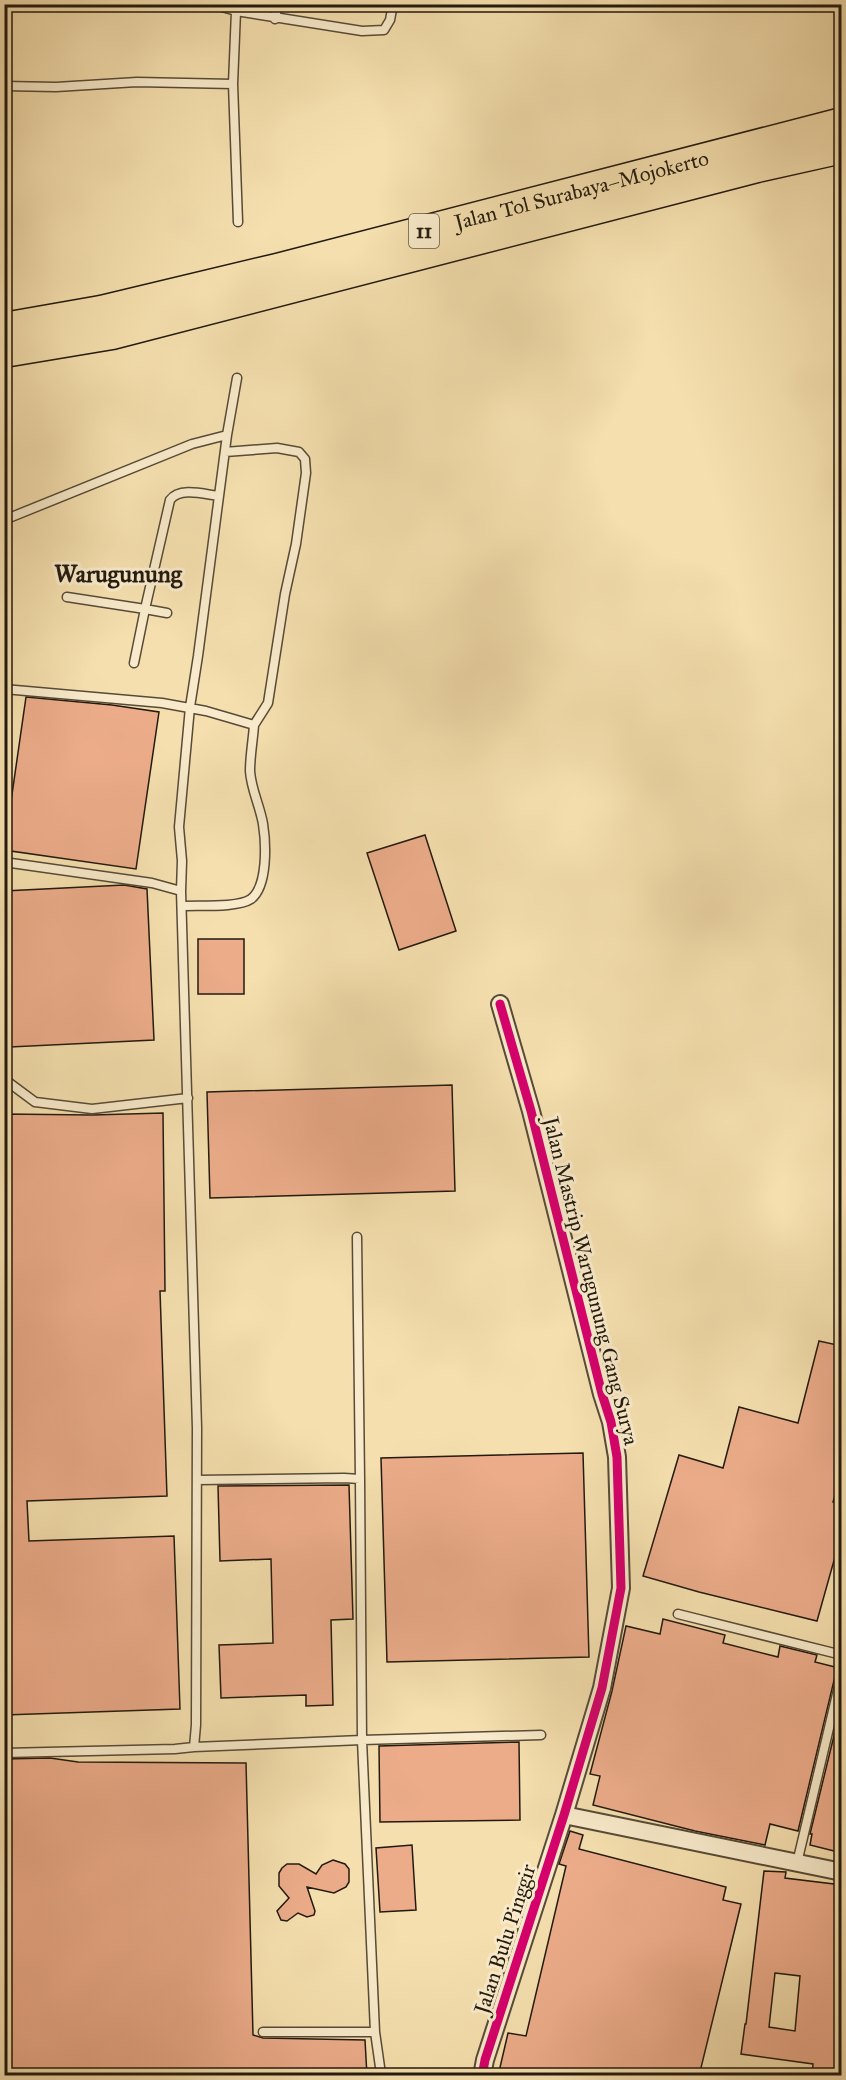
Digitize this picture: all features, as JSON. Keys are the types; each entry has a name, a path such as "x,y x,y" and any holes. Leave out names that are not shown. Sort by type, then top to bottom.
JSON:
{"highway":[{"name":"Jalan Tol Surabaya–Mojokerto","path":"4,328 100,312 277,269 842,123"},
{"name":"Jalan Tol Surabaya–Mojokerto","path":"4,352 123,331 757,167 842,148"}],"street":[{"name":"Jalan Mastrip Warugunung Gang Surya","path":"500,1004 531,1111 611,1422 617,1456 621,1588 602,1688 564,1815"},
{"path":"564,1815 842,1872"},
{"name":"Jalan Bulu Pinggir","path":"482,2076 564,1815"}],"lane":[{"path":"212,4 274,19 362,31 384,30 390,20 393,4"},
{"path":"274,19 278,4"},
{"path":"236,11 233,84 238,222"},
{"path":"4,86 56,87 137,82 233,84"},
{"path":"194,1747 197,1480 189,1098 179,827 190,708 218,496 237,378"},
{"path":"4,520 192,444 227,435"},
{"path":"182,906 236,903 251,899 261,883 265,856 263,825 250,771 254,725 268,703 306,473 305,459 299,452 277,448 225,452"},
{"path":"134,663 170,500 175,494 182,492 218,496"},
{"path":"67,597 167,613"},
{"path":"4,689 162,703 254,725"},
{"path":"4,862 152,883 181,891"},
{"path":"4,1079 35,1102 82,1108 92,1109 189,1098"},
{"path":"357,1237 362,1740 375,2032 380,2067"},
{"path":"197,1480 360,1479"},
{"path":"678,1614 842,1655"},
{"path":"796,1863 842,1672"},
{"path":"4,1753 541,1735"},
{"path":"263,2032 375,2032"}],"building":[{"path":"26,697 159,712 136,869 4,850"},
{"path":"425,835 456,931 399,950 367,853"},
{"path":"124,885 147,889 154,1040 10,1047 4,891"},
{"path":"198,939 244,939 244,994 198,994"},
{"path":"452,1085 455,1191 210,1198 207,1092"},
{"path":"163,1113 165,1291 160,1291 167,1496 27,1501 29,1541 174,1536 180,1709 4,1715 4,1114"},
{"path":"819,1341 842,1346 842,1472 833,1502 842,1505 842,1532 817,1621 643,1576 679,1455 723,1468 739,1407 798,1423"},
{"path":"583,1453 589,1657 387,1662 381,1458"},
{"path":"349,1485 353,1619 331,1620 333,1705 306,1706 306,1695 221,1698 219,1645 273,1643 271,1559 220,1561 218,1486"},
{"path":"663,1619 725,1635 723,1643 778,1657 780,1646 817,1655 815,1662 839,1668 836,1672 798,1831 770,1824 765,1845 695,1831 593,1805 600,1776 590,1774 626,1626 660,1634"},
{"path":"842,1703 842,1853 810,1845 812,1834 810,1834"},
{"path":"519,1742 520,1820 380,1822 379,1746"},
{"path":"50,1758 78,1762 246,1763 253,2035 263,2038 365,2040 367,2076 4,2076 4,1759"},
{"path":"570,1831 583,1835 579,1849 726,1887 723,1900 741,1904 699,2076 498,2076 508,2033 526,2036 566,1866 559,1864"},
{"path":"412,1845 416,1910 380,1912 376,1848"},
{"path":"333,1860 345,1864 349,1869 349,1882 346,1887 334,1893 307,1887 315,1911 314,1915 307,1917 298,1913 287,1921 281,1920 277,1911 289,1898 279,1886 279,1873 282,1868 287,1864 299,1864 316,1874 322,1865"},
{"path":"764,1871 786,1872 785,1878 842,1885 842,2076 812,2076 813,2064 741,2054","holes":["775,1973 800,1976 795,2031 769,2027"]}],"cycle path":[{"path":"482,2076 485,2060 564,1815 602,1688 621,1588 617,1457 611,1422 531,1111 500,1004"}],"district":[{"name":"Warugunung","path":"118,574"}]}
